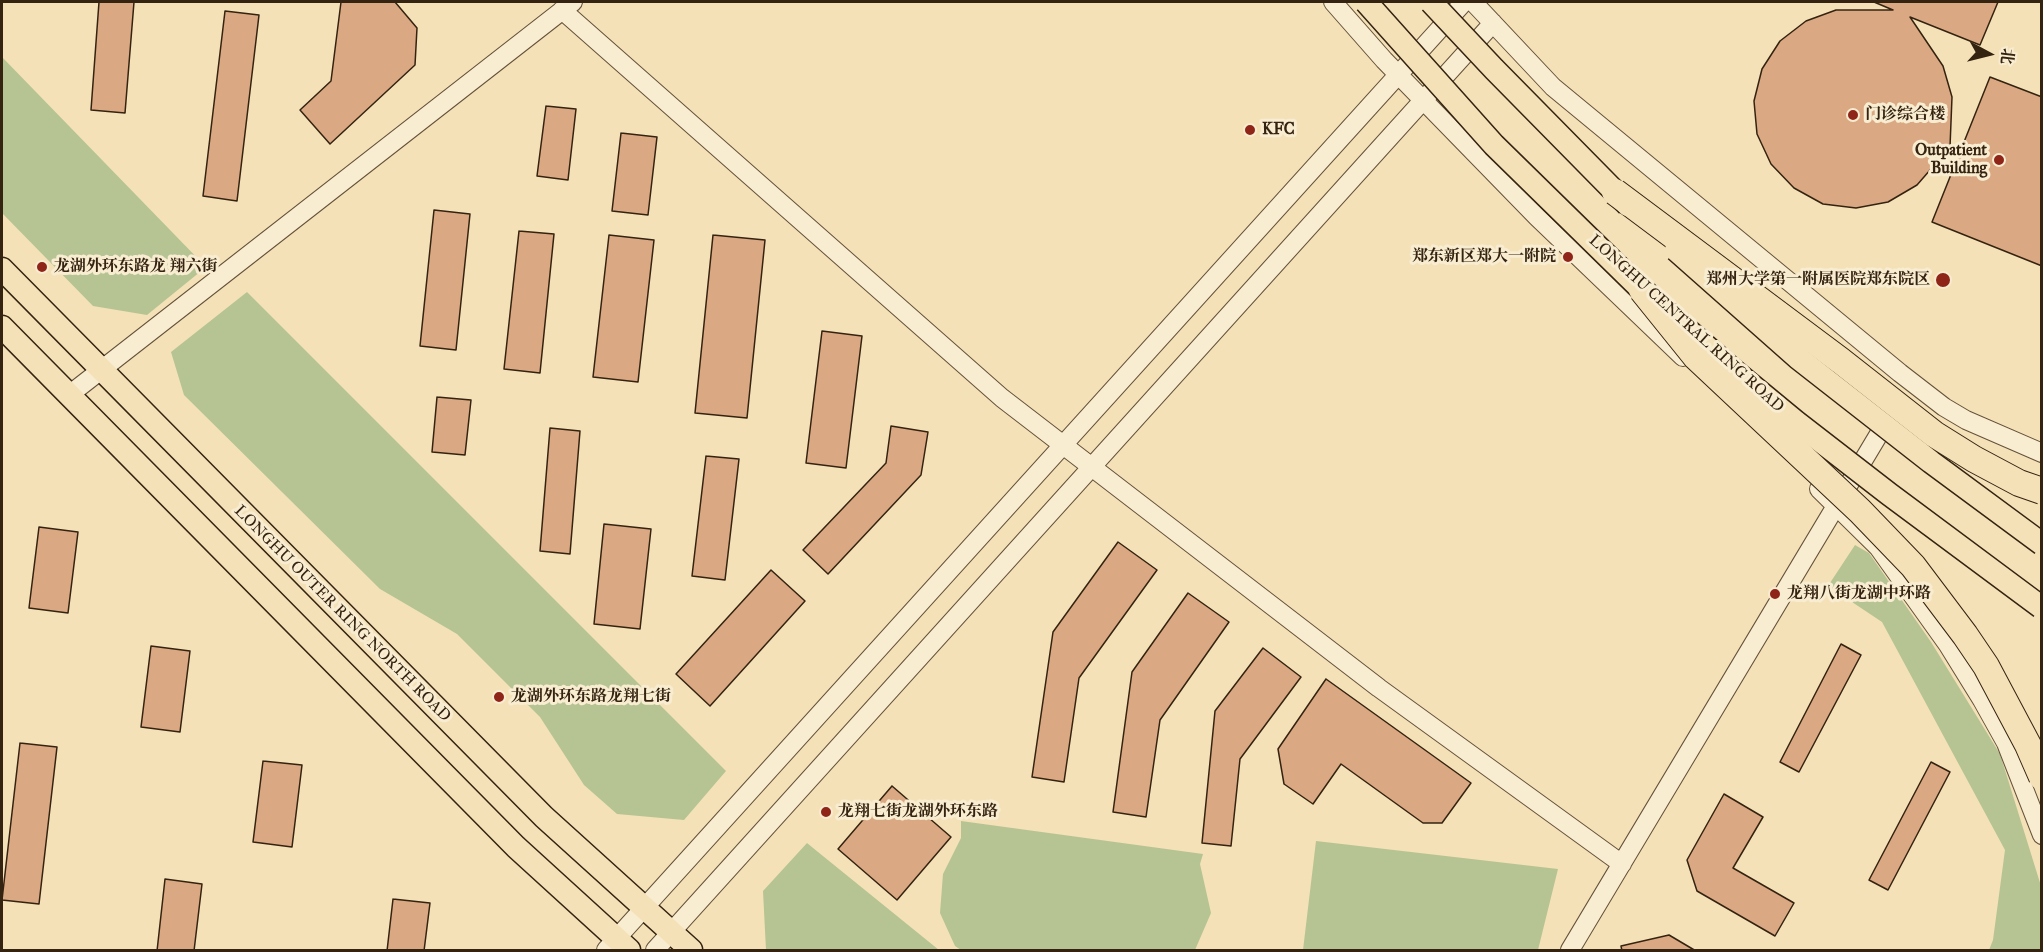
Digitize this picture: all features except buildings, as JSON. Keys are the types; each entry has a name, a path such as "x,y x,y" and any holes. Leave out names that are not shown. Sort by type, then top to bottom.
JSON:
{"highway":[{"path":"1615,192 1841,361 1934,434 2019,483 2042,491"},
{"path":"1642,290 1696,357 1860,511 1913,566 1986,666 2028,746 2036,790"}],"main road":[{"name":"LONGHU CENTRAL RING ROAD","path":"1366,2 1494,145 1642,290 1796,422 1888,494 2042,607"},
{"path":"1431,2 1615,192 1723,292 1798,358 1940,469 2042,544"},
{"name":"LONGHU OUTER RING NORTH ROAD","path":"2,269 544,818 691,951"},
{"path":"2,327 617,947"}],"street":[{"path":"1333,2 1398,75 1538,217 1878,547 1948,645 2036,790 2042,836"},
{"path":"617,947 644,909 1464,2"},
{"path":"1473,2 1553,87 1911,381 1944,407 1966,420 2042,453"},
{"path":"69,395 568,6 1002,398 1379,688 1622,864"},
{"path":"655,951 1493,23"},
{"path":"1570,951 1911,381"}],"green space":[{"path":"2,57 206,267 147,315 93,306 2,213"},
{"path":"247,292 726,771 684,820 617,814 584,785 540,717 457,634 380,589 184,395 171,352"},
{"path":"1855,545 1869,553 1931,642 2000,754 2041,886 2041,950 1989,950 1993,940 2005,850 1882,622 1828,586"},
{"path":"961,821 1203,854 1200,864 1211,913 1195,950 961,950 955,946 940,913 943,874 961,838"},
{"path":"1316,841 1558,869 1538,950 1303,950"},
{"path":"807,843 939,950 766,950 763,891"}],"place":[{"name":"门诊综合楼","path":"1853,115"},
{"name":"KFC","path":"1250,130"},
{"name":"Outpatient Building","path":"1999,160"},
{"name":"郑东新区郑大一附院","path":"1568,257"},
{"name":"龙湖外环东路龙 翔六街","path":"42,267"},
{"name":"郑州大学第一附属医院郑东院区","path":"1943,280"},
{"name":"龙翔八街龙湖中环路","path":"1775,594"},
{"name":"龙湖外环东路龙翔七街","path":"499,697"},
{"name":"龙翔七街龙湖外环东路","path":"826,812"}]}
